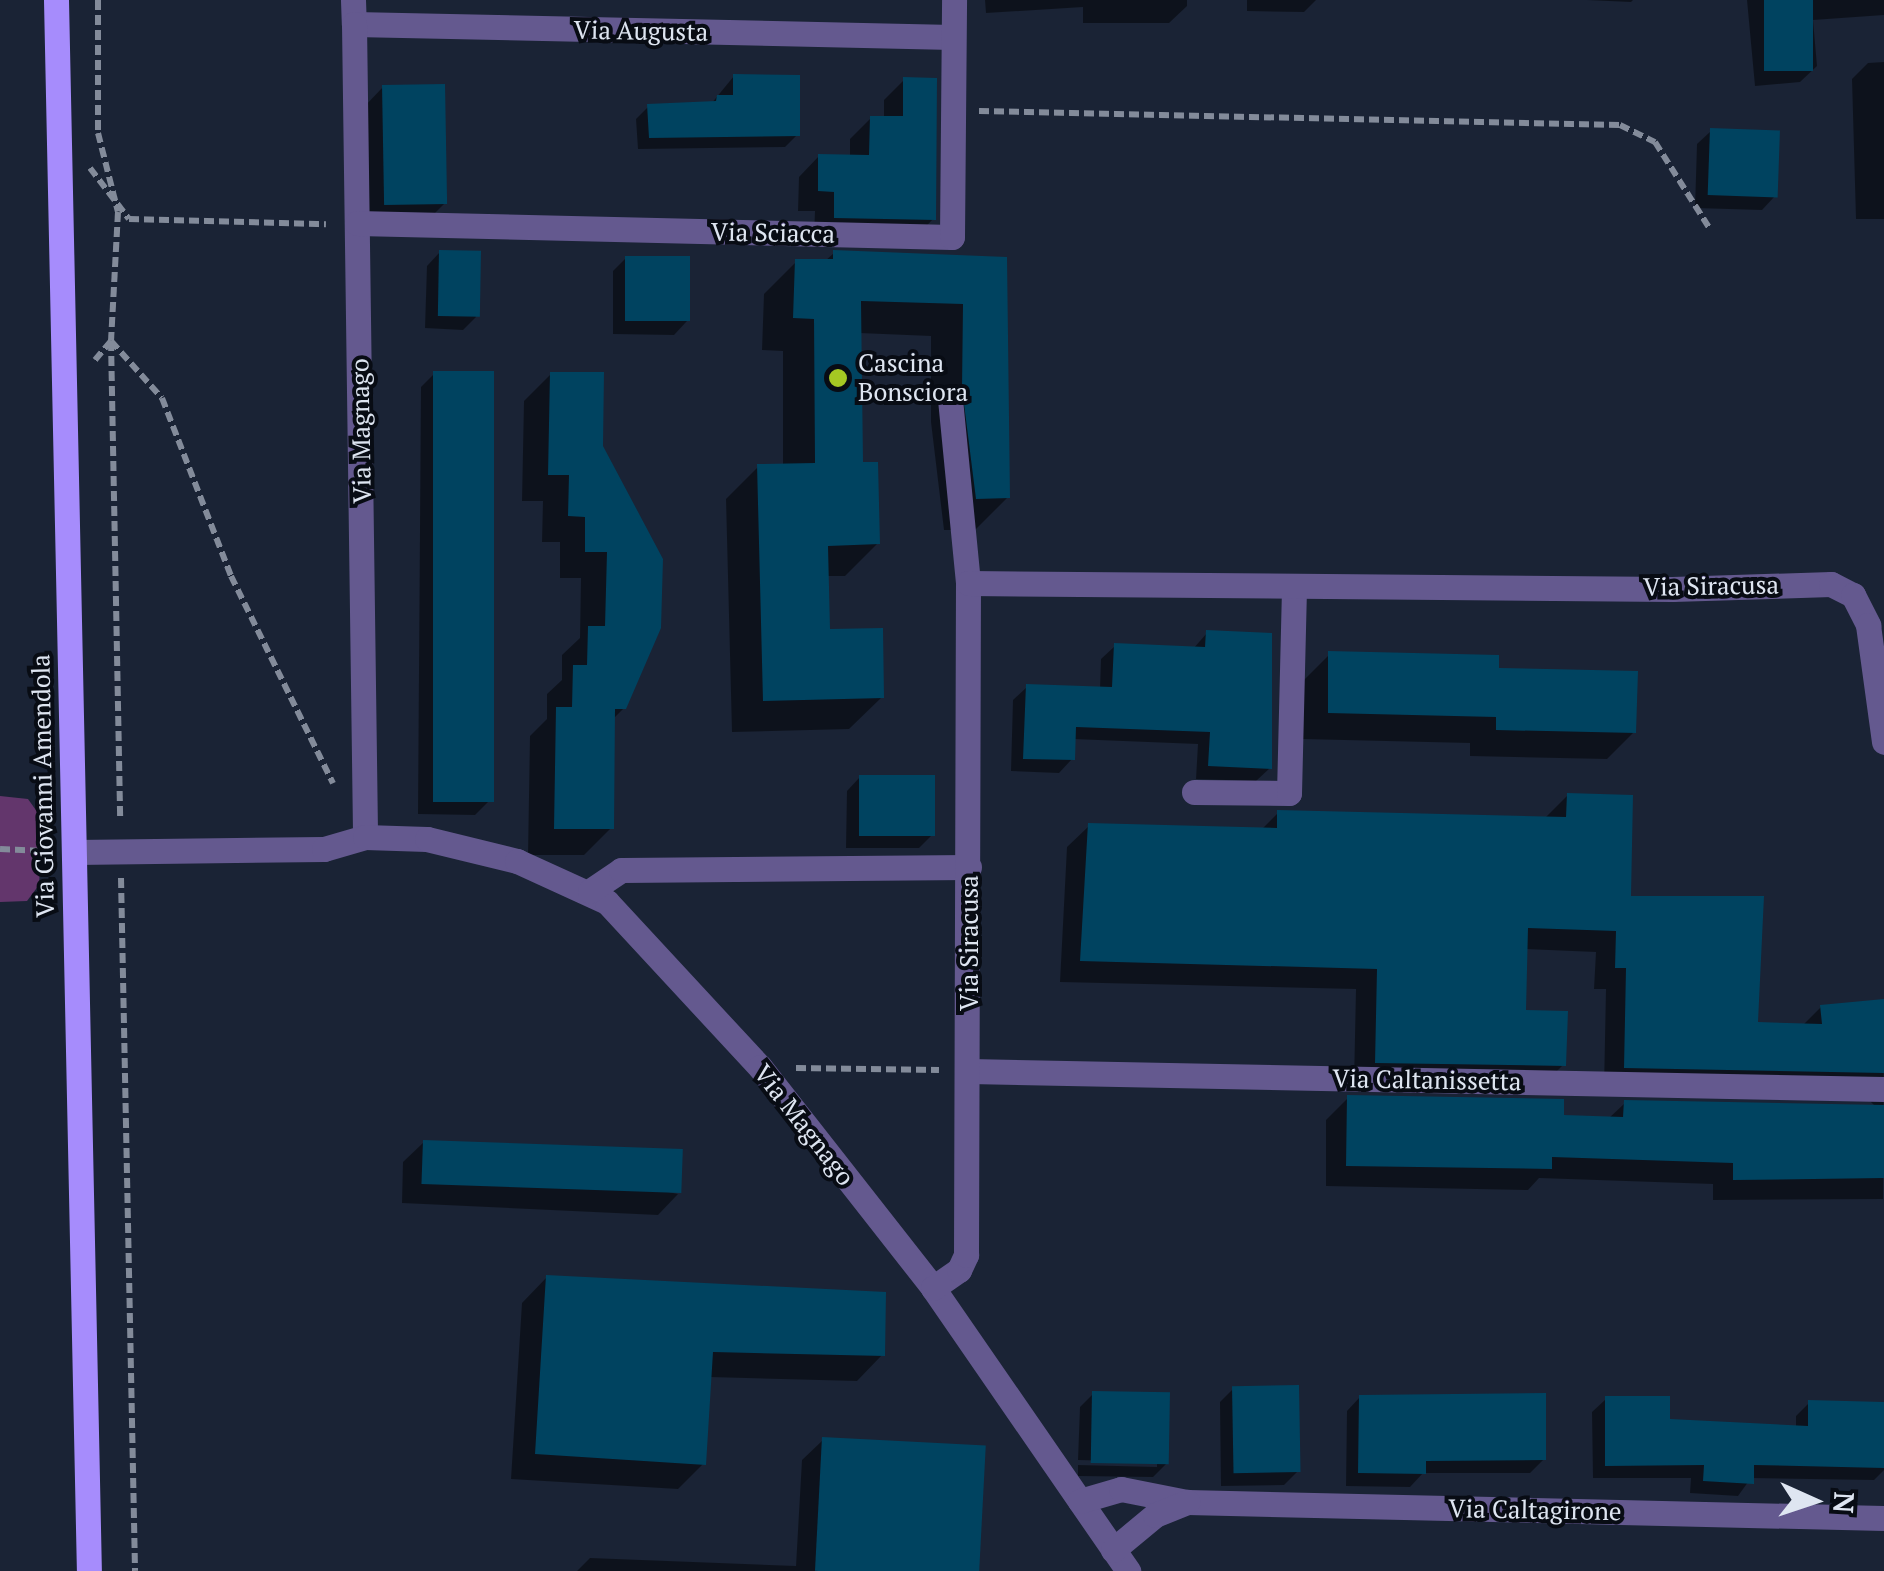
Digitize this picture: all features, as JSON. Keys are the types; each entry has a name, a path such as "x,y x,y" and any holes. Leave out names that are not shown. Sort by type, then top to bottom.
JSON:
{"main road":[{"name":"Via Giovanni Amendola","path":"56,0 89,1571"}],"street":[{"name":"Via Sciacca","path":"357,223 952,237 954,0"},
{"name":"Via Augusta","path":"353,12 954,37"},
{"name":"Via Magnago","path":"353,12 366,838"},
{"name":"Via Siracusa","path":"933,1288 959,1270 966,1254 968,583 950,399"},
{"name":"Via Siracusa","path":"968,583 1831,584 1854,595 1868,625 1884,742"},
{"path":"1194,792 1288,793 1294,586"},
{"name":"Via Magnago","path":"74,852 324,848 366,838 463,845 590,891 626,916 760,1067 933,1288 1121,1560"},
{"path":"590,891 622,870 969,867"},
{"name":"Via Caltanissetta","path":"969,1070 1884,1089"},
{"name":"Via Caltagirone","path":"1080,1501 1109,1488 1187,1502 1884,1518"},
{"name":"Via Caltagirone","path":"1121,1560 1155,1515 1187,1502"}],"path":[{"path":"98,0 98,133 118,212 110,341 135,1571"},
{"path":"952,110 1620,125 1644,133 1666,154 1710,229"},
{"path":"60,148 96,172 118,212 129,219 237,226 357,223"},
{"path":"110,341 162,398 270,664 344,798"},
{"path":"0,850 74,852"},
{"path":"760,1067 969,1070"}],"shaded area":[{"path":"0,796 28,799 43,820 39,885 27,901 0,902"}],"building":[{"path":"1764,0 1813,0 1813,71 1764,71"},
{"path":"733,74 800,75 800,136 649,138 647,104 716,101 717,95 733,95"},
{"path":"903,77 937,78 936,220 834,218 834,192 818,191 818,154 869,155 870,116 903,116"},
{"path":"445,84 447,204 384,205 382,85"},
{"path":"1710,128 1780,130 1778,197 1708,195"},
{"path":"439,250 481,251 480,317 438,316"},
{"path":"833,250 1007,257 1010,498 976,499 962,388 963,304 861,301 863,462 878,462 880,544 828,546 830,629 883,628 884,698 763,701 757,464 815,463 814,319 793,318 795,259 833,259"},
{"path":"625,256 690,256 690,321 625,321"},
{"path":"433,371 494,371 494,802 433,802"},
{"path":"550,372 604,372 603,446 663,559 661,628 626,709 615,709 614,829 554,829 556,707 572,707 573,665 587,665 588,626 605,626 607,552 585,552 585,517 568,516 569,475 548,475"},
{"path":"1206,630 1272,633 1272,769 1208,766 1210,732 1076,727 1075,760 1023,759 1026,684 1112,687 1114,643 1205,647"},
{"path":"1328,651 1499,655 1499,668 1638,671 1636,733 1496,730 1496,717 1328,713"},
{"path":"859,775 935,775 935,836 859,836"},
{"path":"1567,793 1633,795 1631,896 1764,896 1758,1022 1822,1024 1820,1005 1884,999 1884,1073 1624,1068 1626,968 1615,968 1616,931 1528,928 1526,1010 1568,1011 1566,1066 1375,1063 1377,969 1080,961 1088,823 1277,828 1277,810 1566,817"},
{"path":"1347,1095 1564,1099 1564,1115 1623,1117 1624,1100 1884,1105 1884,1178 1733,1180 1733,1163 1552,1157 1552,1169 1346,1166"},
{"path":"423,1140 683,1149 681,1193 421,1184"},
{"path":"546,1275 886,1292 885,1356 713,1352 706,1465 535,1454"},
{"path":"1299,1385 1301,1472 1234,1473 1232,1386"},
{"path":"1092,1391 1170,1392 1169,1464 1091,1463"},
{"path":"1546,1393 1546,1460 1426,1461 1426,1474 1358,1473 1359,1395"},
{"path":"1605,1396 1670,1396 1670,1419 1808,1426 1808,1400 1884,1402 1884,1468 1754,1465 1754,1484 1703,1481 1704,1465 1605,1466"},
{"path":"822,1437 986,1446 979,1571 815,1571"}],"place":[{"name":"Cascina Bonsciora","path":"838,378"}]}
